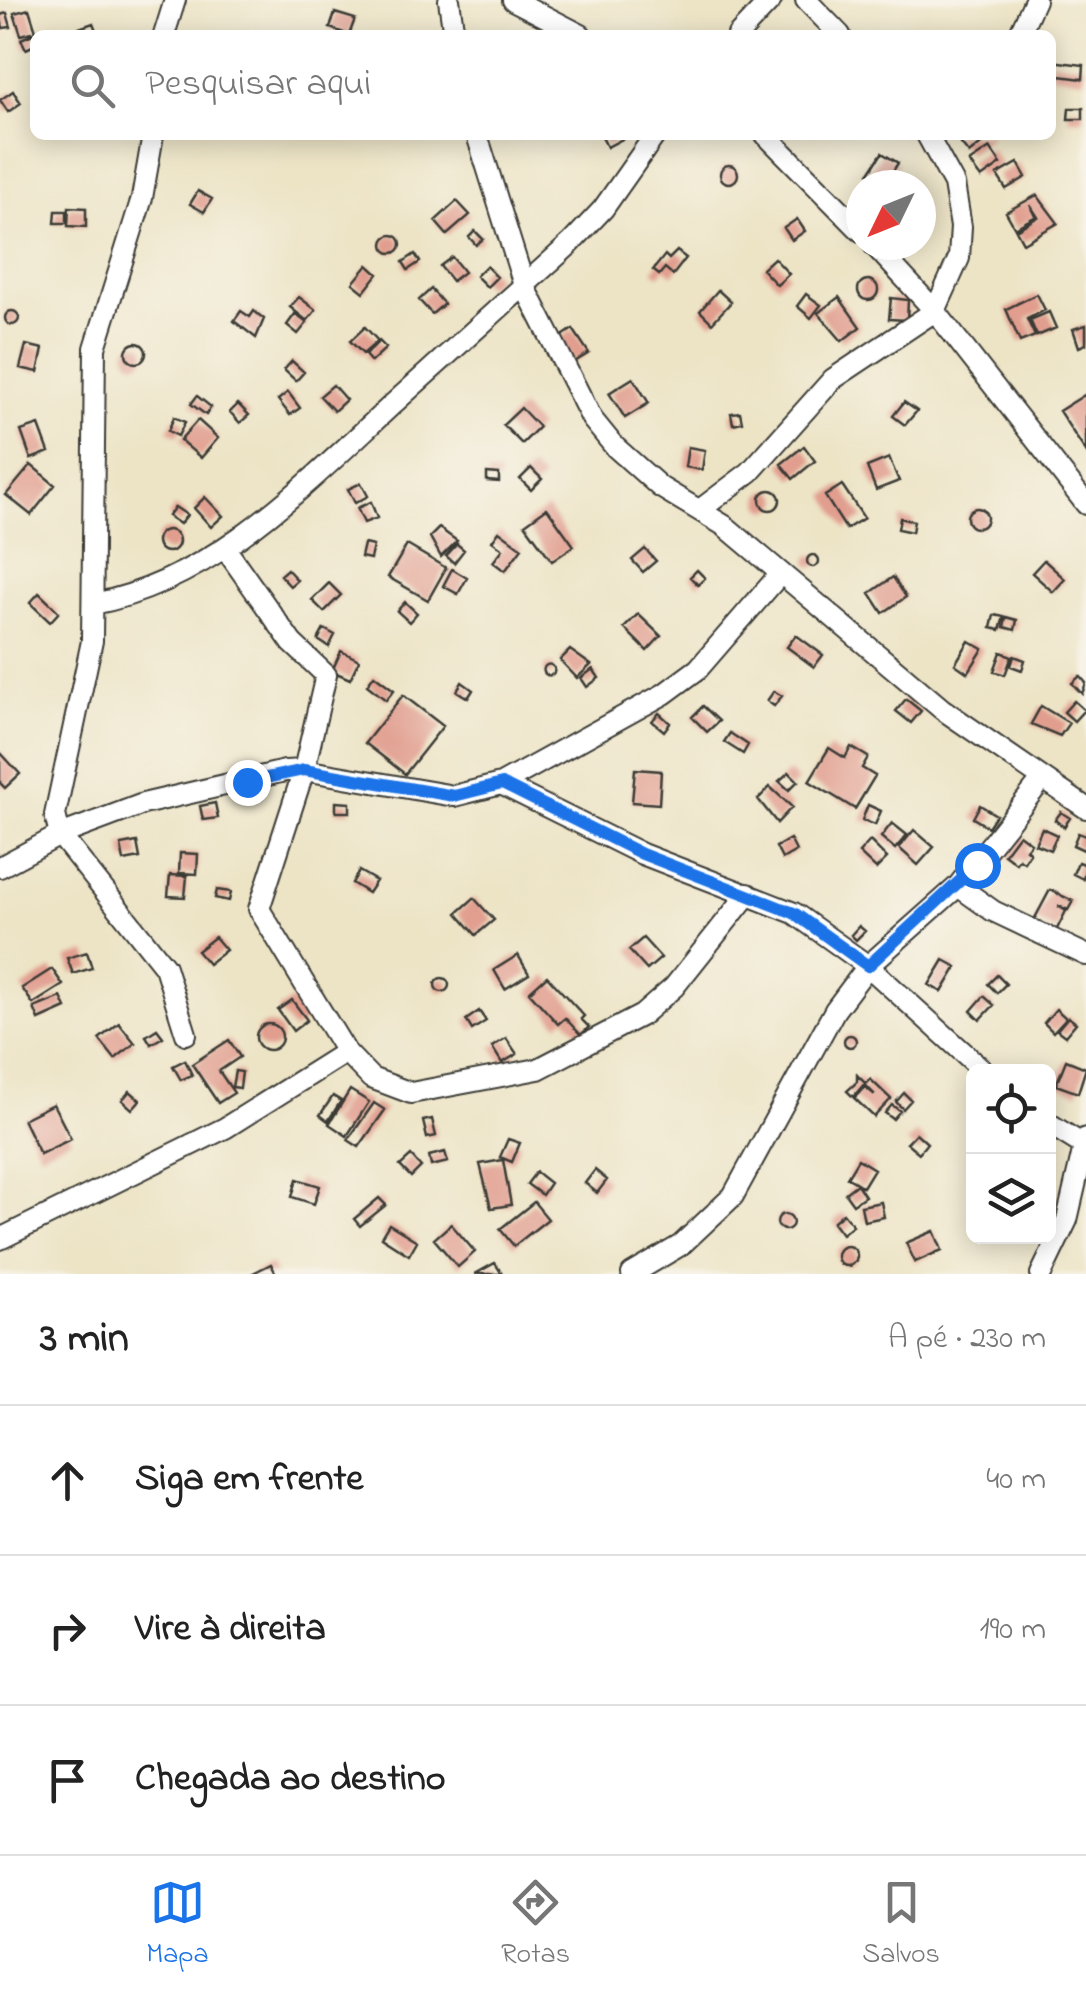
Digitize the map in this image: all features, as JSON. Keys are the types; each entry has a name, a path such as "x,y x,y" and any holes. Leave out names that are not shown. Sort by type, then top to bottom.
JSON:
{"street":[{"path":"166,30 175,0"},
{"path":"449,0 453,30"},
{"path":"513,0 570,30"},
{"path":"743,30 771,0"},
{"path":"806,0 835,30"},
{"path":"1021,30 1035,0"},
{"path":"152,140 142,198 95,348 92,641 58,798 60,835 165,967 186,1034"},
{"path":"479,140 524,285 592,419 642,473 701,509 942,709 1086,808"},
{"path":"93,604 132,597 163,584 225,548 348,445 524,285 603,209 651,140"},
{"path":"771,140 846,216"},
{"path":"701,509 770,453 812,398 833,379 935,312 959,258 961,228 954,184 930,140"},
{"path":"888,260 935,312 1086,504"},
{"path":"225,548 292,643 326,675 304,770 259,909 346,1052 371,1078 411,1093 538,1068 642,1015 674,987 748,894"},
{"path":"0,867 60,835 157,800 304,770 454,796 502,784 664,694 698,669 781,573"},
{"path":"632,1274 681,1246 733,1196 795,1076 868,966 958,886 1041,780"},
{"path":"502,784 642,854 794,913 868,966 976,1064"},
{"path":"958,886 992,912 1086,956"},
{"path":"0,1239 226,1128 346,1052"},
{"path":"1041,1274 1067,1220 1084,1142 1056,1127"}],"building":[{"path":"29,9 36,30 21,35 14,13"},
{"path":"7,13 11,27 3,28 0,15"},
{"path":"335,13 355,19 351,30 330,28"},
{"path":"93,23 96,30 80,30"},
{"path":"30,35 30,47 26,49 21,39"},
{"path":"1056,62 1084,65 1083,79 1056,76"},
{"path":"13,91 21,103 8,112 0,100"},
{"path":"1069,108 1083,108 1083,119 1068,119"},
{"path":"958,140 986,140 969,154"},
{"path":"990,148 1001,164 981,178 969,162"},
{"path":"882,153 898,163 894,170 871,170"},
{"path":"1018,163 1026,177 1006,189 997,175"},
{"path":"729,165 736,167 736,181 729,183 722,181 720,174 722,167"},
{"path":"198,191 212,199 204,212 190,204"},
{"path":"1037,195 1058,223 1023,243 1016,230 1038,217 1030,205 1036,216 1015,228 1006,212"},
{"path":"457,201 470,215 447,235 435,221"},
{"path":"69,207 86,208 86,227 68,226"},
{"path":"56,211 67,211 67,223 55,223"},
{"path":"797,219 805,231 792,240 784,228"},
{"path":"475,231 483,239 476,245 469,237"},
{"path":"392,235 401,244 392,253 383,244"},
{"path":"677,251 686,258 673,275 665,268 659,275 653,270 665,255 669,259"},
{"path":"415,254 420,262 408,270 403,262"},
{"path":"452,257 464,272 452,281 440,266"},
{"path":"774,258 789,274 777,285 762,269"},
{"path":"368,265 378,274 364,292 353,283"},
{"path":"486,266 497,277 487,287 476,276"},
{"path":"868,280 878,290 868,300 858,290"},
{"path":"431,289 444,304 432,314 419,300"},
{"path":"718,290 731,302 712,323 700,311"},
{"path":"806,294 821,305 811,318 797,306"},
{"path":"1037,294 1045,310 1027,319 1035,336 1020,342 1006,309"},
{"path":"299,297 316,310 307,321 290,307"},
{"path":"839,297 860,327 842,341 818,313"},
{"path":"891,298 908,300 907,320 889,319"},
{"path":"12,311 19,318 12,325 5,318"},
{"path":"241,311 250,317 254,311 264,319 256,338 234,321"},
{"path":"1049,312 1056,328 1037,336 1030,320"},
{"path":"295,314 307,323 298,334 287,325"},
{"path":"1086,325 1086,344 1079,347 1073,329"},
{"path":"365,327 378,341 363,354 350,341"},
{"path":"573,329 589,353 573,363 558,339"},
{"path":"379,341 386,348 371,362 365,355"},
{"path":"132,343 140,343 146,353 140,363 132,363 126,357 126,349"},
{"path":"26,345 43,349 38,372 20,368"},
{"path":"292,361 304,372 296,381 284,370"},
{"path":"633,378 649,403 625,418 609,393"},
{"path":"333,385 346,400 334,411 320,396"},
{"path":"288,392 300,408 290,415 278,400"},
{"path":"1086,394 1086,452 1059,411"},
{"path":"197,396 211,407 206,415 191,404"},
{"path":"904,402 917,411 905,425 893,416"},
{"path":"238,404 249,415 240,423 230,412"},
{"path":"521,408 539,427 522,444 503,425"},
{"path":"740,412 742,422 733,424 731,413"},
{"path":"174,417 185,422 178,436 168,431"},
{"path":"198,420 218,438 201,458 180,440"},
{"path":"39,425 49,452 31,459 21,431"},
{"path":"804,446 815,461 793,479 781,464"},
{"path":"688,447 705,450 702,470 685,467"},
{"path":"889,458 899,481 876,490 867,467"},
{"path":"31,465 55,485 31,515 6,495"},
{"path":"531,468 542,479 531,490 520,479"},
{"path":"487,473 499,474 499,482 487,481"},
{"path":"361,483 368,496 355,503 348,489"},
{"path":"842,485 864,518 846,529 825,496"},
{"path":"770,490 780,500 770,510 760,500"},
{"path":"205,497 223,516 211,527 194,508"},
{"path":"371,502 377,518 364,523 357,508"},
{"path":"175,507 187,515 180,524 168,516"},
{"path":"547,508 574,546 552,561 525,524"},
{"path":"977,508 987,518 977,528 967,518"},
{"path":"900,518 914,521 912,532 898,529"},
{"path":"439,528 457,541 441,557 430,537"},
{"path":"168,530 179,541 168,552 157,541"},
{"path":"499,531 522,548 505,571 493,562 503,549 492,541"},
{"path":"364,544 373,546 370,559 361,557"},
{"path":"457,544 464,550 454,563 446,556"},
{"path":"407,545 446,568 428,600 388,577"},
{"path":"645,549 656,561 643,572 632,560"},
{"path":"813,555 819,561 813,567 807,561"},
{"path":"1044,560 1065,579 1053,592 1032,573"},
{"path":"287,569 297,580 290,586 280,575"},
{"path":"452,569 467,578 458,594 443,586"},
{"path":"697,570 705,578 698,585 690,577"},
{"path":"893,577 906,597 883,613 870,593"},
{"path":"329,583 341,595 324,612 312,600"},
{"path":"39,593 59,612 50,622 30,603"},
{"path":"405,602 417,613 409,622 397,611"},
{"path":"638,614 661,636 647,651 624,628"},
{"path":"994,615 1004,617 1000,630 991,628"},
{"path":"1006,617 1017,620 1015,630 1004,627"},
{"path":"324,629 335,635 329,647 318,640"},
{"path":"796,635 823,655 814,667 787,647"},
{"path":"969,641 983,649 968,673 955,664"},
{"path":"570,650 591,665 577,678 560,660"},
{"path":"341,651 359,660 350,679 332,671"},
{"path":"1001,652 1012,656 1005,675 994,671"},
{"path":"1014,656 1025,660 1022,670 1011,666"},
{"path":"549,664 555,670 549,676 543,670"},
{"path":"593,669 599,678 587,687 581,678"},
{"path":"374,675 394,690 386,700 367,685"},
{"path":"1080,676 1086,683 1082,694 1072,683"},
{"path":"462,682 473,690 468,698 457,691"},
{"path":"774,691 782,696 774,706 767,701"},
{"path":"403,695 443,726 405,774 365,743"},
{"path":"906,699 921,711 911,723 896,711"},
{"path":"1074,701 1084,710 1074,721 1064,712"},
{"path":"703,706 719,721 707,732 692,717"},
{"path":"1041,706 1069,723 1060,736 1031,724"},
{"path":"659,713 670,723 664,731 652,721"},
{"path":"730,733 748,745 743,754 724,742"},
{"path":"851,747 868,757 862,768 875,776 855,809 809,781 829,748 845,758"},
{"path":"0,752 20,774 5,788 0,783"},
{"path":"635,769 661,771 659,804 632,802"},
{"path":"789,772 798,781 789,790 779,781"},
{"path":"770,787 792,807 777,823 758,799"},
{"path":"336,802 350,803 350,812 336,812"},
{"path":"215,803 218,818 203,820 200,806"},
{"path":"868,805 881,811 875,825 862,820"},
{"path":"980,805 996,815 988,827 973,818"},
{"path":"1061,812 1070,818 1064,827 1055,820"},
{"path":"892,823 907,835 895,849 881,837"},
{"path":"1042,828 1057,835 1050,850 1035,844"},
{"path":"914,830 934,847 918,865 899,848"},
{"path":"1078,833 1086,836 1086,851 1073,845"},
{"path":"1019,834 1031,843 1026,849 1030,853 1024,862 1019,859 1016,863 1004,854"},
{"path":"790,839 796,851 782,859 776,847"},
{"path":"870,841 887,858 876,869 859,853"},
{"path":"137,842 140,858 124,861 121,845"},
{"path":"180,853 198,854 197,874 179,873"},
{"path":"1078,862 1086,865 1083,879 1073,874"},
{"path":"359,871 376,881 368,893 352,883"},
{"path":"170,875 187,876 185,897 168,896"},
{"path":"217,890 231,892 229,901 215,898"},
{"path":"1050,890 1073,901 1068,910 1058,906 1066,911 1056,931 1034,920"},
{"path":"474,898 494,920 476,935 457,913"},
{"path":"859,926 865,931 856,940 851,935"},
{"path":"215,937 226,950 208,964 197,951"},
{"path":"643,938 661,958 647,970 629,950"},
{"path":"87,952 92,968 73,974 67,958"},
{"path":"518,955 529,974 505,989 494,970"},
{"path":"944,960 957,967 942,992 929,985"},
{"path":"52,969 63,985 33,1004 22,988"},
{"path":"997,975 1006,984 997,993 988,984"},
{"path":"547,976 584,1016 581,1019 589,1027 581,1035 565,1018 558,1024 529,992"},
{"path":"442,978 449,985 442,992 435,985"},
{"path":"984,996 994,1005 980,1020 971,1011"},
{"path":"61,997 66,1008 39,1020 34,1008"},
{"path":"292,1000 307,1020 293,1031 278,1010"},
{"path":"1056,1009 1066,1018 1053,1032 1044,1023"},
{"path":"479,1011 486,1021 472,1030 466,1020"},
{"path":"1068,1017 1076,1023 1065,1036 1057,1030"},
{"path":"119,1023 135,1043 115,1059 99,1039"},
{"path":"269,1024 278,1028 282,1037 278,1046 269,1050 260,1046 256,1037 260,1028"},
{"path":"157,1029 163,1037 151,1044 146,1036"},
{"path":"845,1036 855,1036 855,1046 845,1046"},
{"path":"506,1038 517,1054 502,1063 492,1047"},
{"path":"229,1040 240,1057 219,1071 234,1093 218,1103 192,1064"},
{"path":"185,1060 192,1075 181,1080 173,1066"},
{"path":"1066,1060 1086,1068 1078,1093 1056,1085"},
{"path":"235,1071 242,1072 240,1088 232,1087"},
{"path":"857,1075 865,1083 853,1097 847,1091 857,1082"},
{"path":"870,1079 891,1099 874,1117 854,1098 865,1087 875,1095 865,1085"},
{"path":"350,1090 369,1102 347,1136 329,1124"},
{"path":"130,1091 140,1100 132,1109 122,1100"},
{"path":"904,1093 911,1100 903,1109 896,1102"},
{"path":"333,1096 341,1101 328,1121 320,1115"},
{"path":"374,1103 385,1110 359,1147 348,1140"},
{"path":"53,1104 71,1139 40,1154 23,1119"},
{"path":"892,1105 900,1111 893,1119 885,1113"},
{"path":"432,1119 436,1136 427,1138 423,1121"},
{"path":"916,1133 927,1143 919,1153 907,1143"},
{"path":"508,1139 520,1143 512,1162 500,1157"},
{"path":"445,1152 448,1162 431,1166 429,1156"},
{"path":"411,1156 421,1167 411,1177 400,1166"},
{"path":"858,1159 874,1169 863,1187 847,1177"},
{"path":"503,1160 511,1205 491,1208 480,1164"},
{"path":"595,1170 607,1180 597,1193 585,1183"},
{"path":"536,1172 550,1183 542,1195 527,1184"},
{"path":"297,1179 320,1186 314,1204 292,1197"},
{"path":"857,1184 865,1196 853,1204 845,1193"},
{"path":"379,1198 386,1205 360,1226 354,1219"},
{"path":"534,1202 548,1219 514,1246 500,1229"},
{"path":"881,1202 884,1217 864,1221 861,1206"},
{"path":"843,1213 853,1225 842,1234 833,1222"},
{"path":"785,1214 793,1222 785,1230 777,1222"},
{"path":"389,1224 417,1241 409,1255 381,1237"},
{"path":"451,1224 475,1252 458,1267 434,1239"},
{"path":"934,1231 942,1250 915,1262 906,1243"},
{"path":"847,1246 857,1256 847,1266 837,1256"},
{"path":"495,1263 502,1274 475,1274"},
{"path":"271,1264 276,1274 251,1274"}],"route":[{"path":"247,782 304,770 454,796 502,784 642,854 794,913 868,966 977,865"}]}
